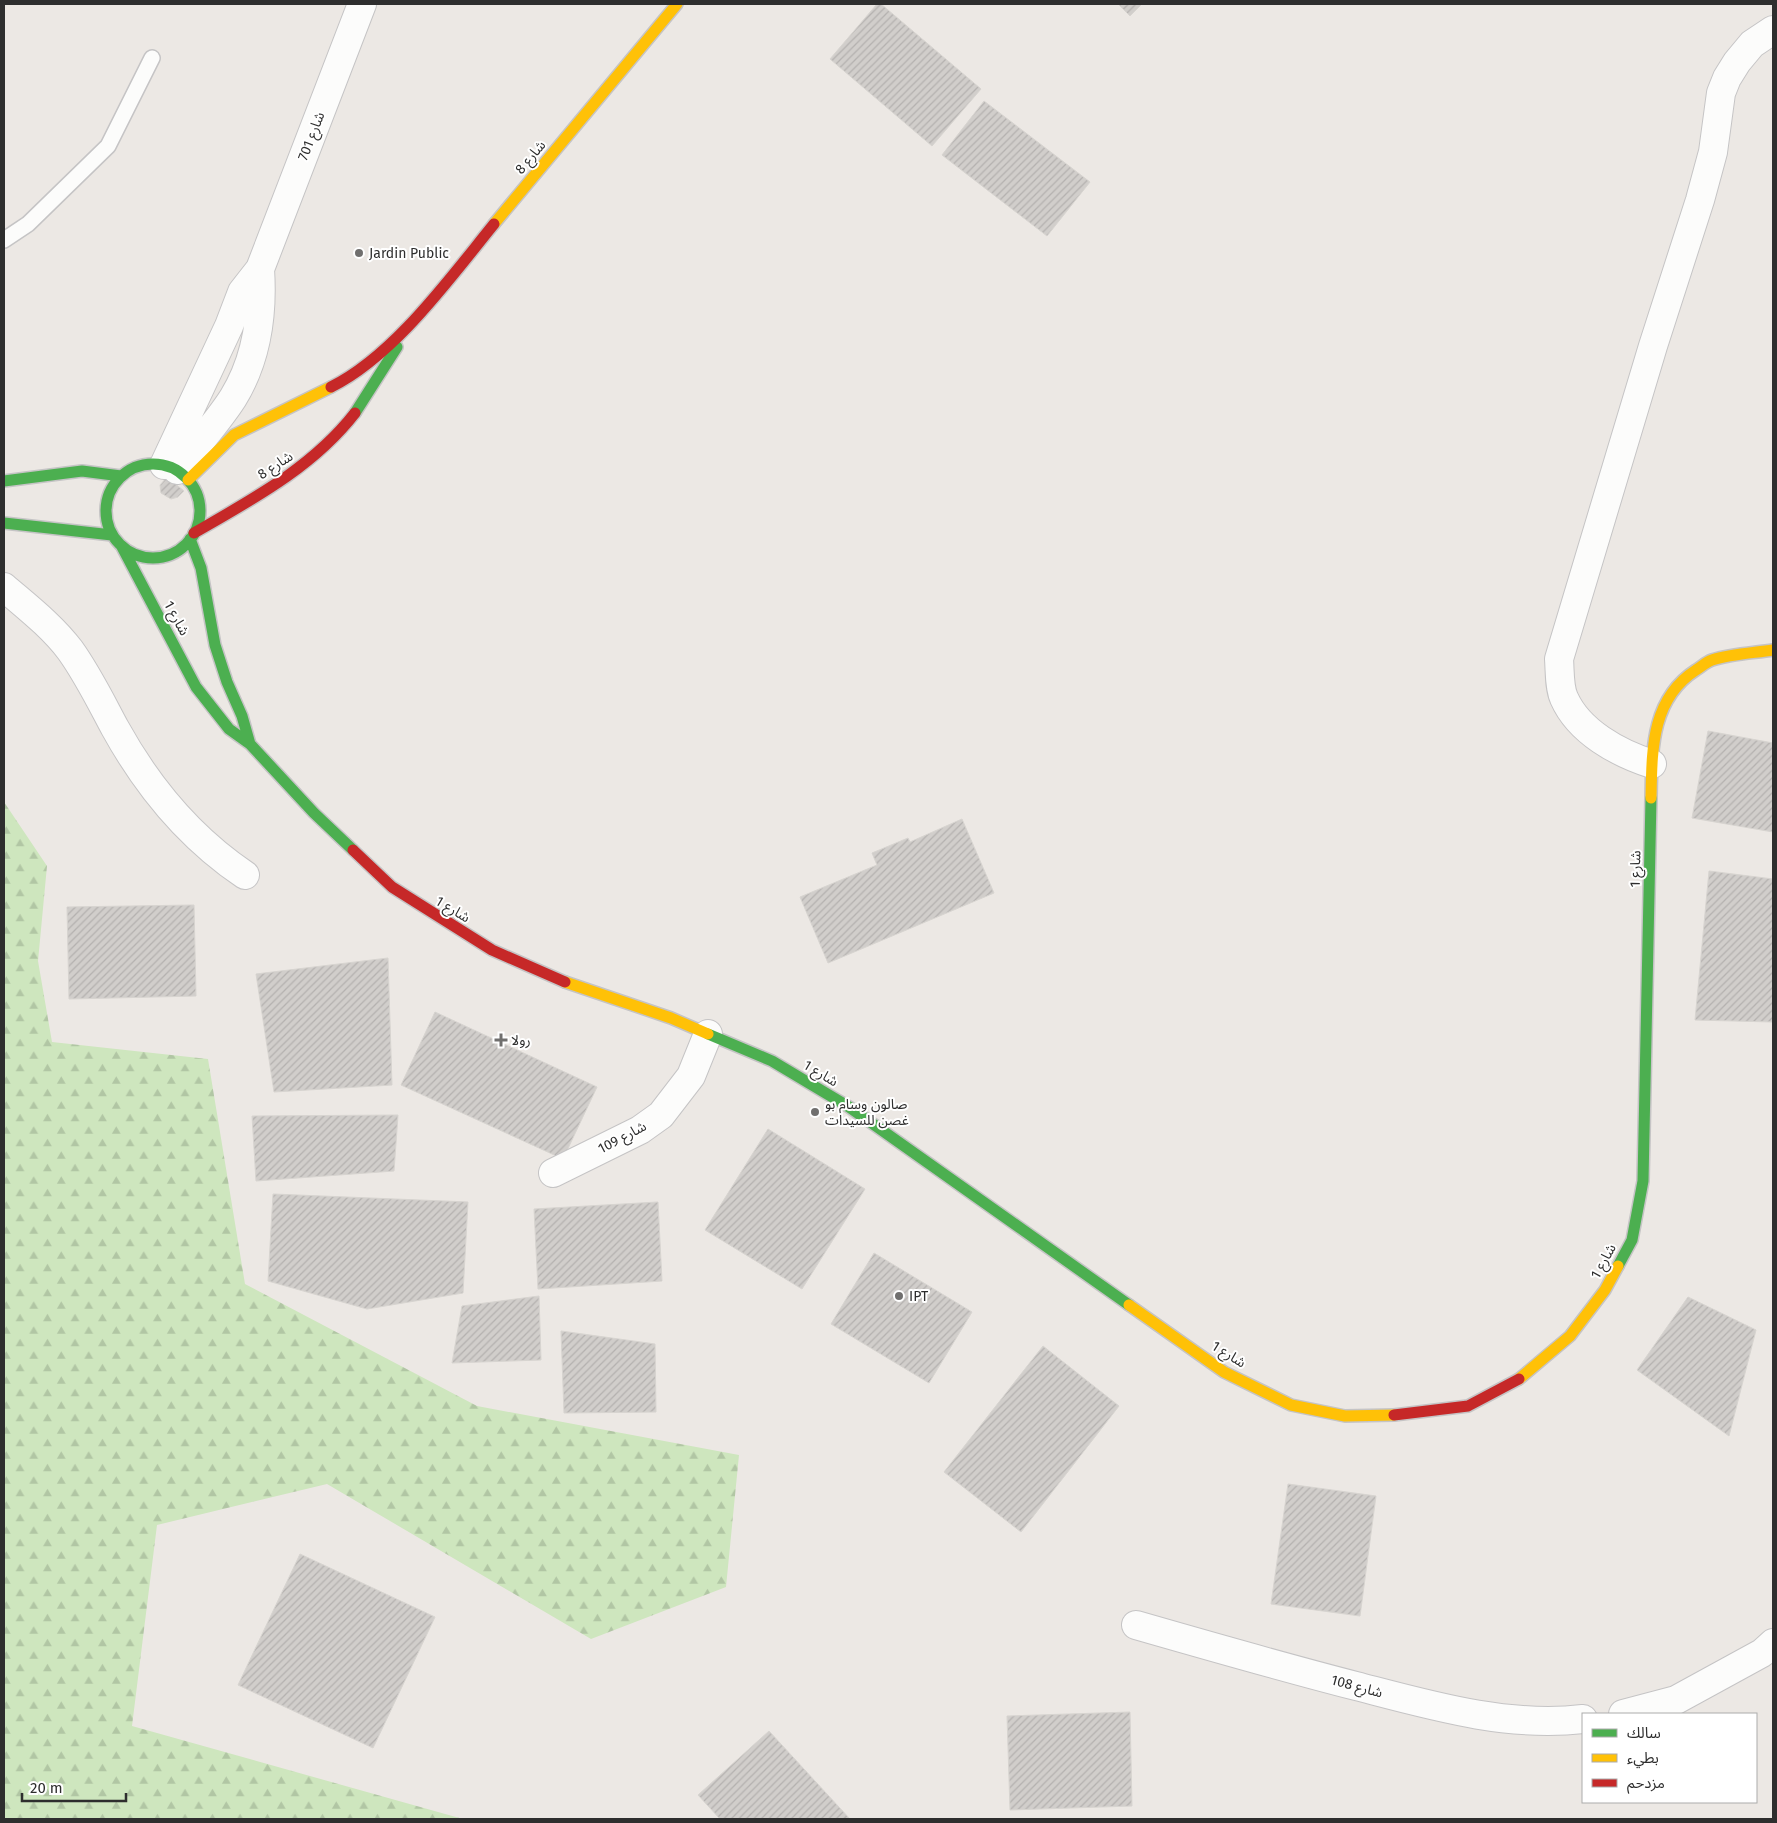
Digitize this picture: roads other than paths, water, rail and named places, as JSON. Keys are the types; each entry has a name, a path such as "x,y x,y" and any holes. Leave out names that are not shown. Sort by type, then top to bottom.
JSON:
{"main road":[{"name":"شارع 8","path":"192,536 282,480 318,453 365,400 406,330 677,4"},
{"name":"شارع 8","path":"176,472 234,435 346,380 406,330"},
{"path":"149,464 176,472 196,492 200,506 199,520 192,536 179,550 158,557 135,555 122,547 112,535 106,520 106,504 111,489 121,476 134,467 149,464"},
{"path":"4,481 82,470 121,476"},
{"path":"4,523 112,535"},
{"name":"شارع 1","path":"192,536 201,568 215,645 227,682 242,716 250,744"},
{"name":"شارع 1","path":"122,547 196,687 229,729 250,744 352,851 392,887 435,916 492,950 551,977 671,1018 772,1061 849,1107 1224,1372 1291,1405 1345,1416 1405,1415 1468,1406 1525,1376 1570,1336 1605,1290 1632,1240 1643,1181 1652,764 1658,717 1670,694 1683,678 1711,660 1773,650"}],"street":[{"name":"شارع 701","path":"176,472 233,398 244,376 253,352 258,327 262,299 260,268 362,4"},
{"path":"1652,764 1623,754 1576,718 1563,696 1559,659 1653,346 1700,200 1713,152 1721,94 1727,78 1752,44 1773,30"},
{"path":"4,587 35,614 69,648 96,690 116,730 160,796 189,830 215,855 245,875"},
{"name":"شارع 109","path":"553,1173 640,1130 661,1115 691,1076 708,1034"},
{"name":"شارع 108","path":"1136,1625 1262,1662 1414,1701 1510,1719 1566,1721 1582,1719"},
{"path":"1627,1713 1676,1700 1762,1653 1773,1643"}],"lane":[{"path":"4,240 28,224 108,146 152,58"}],"place":[{"name":"Jardin Public","path":"359,253"},
{"name":"رولا","path":"501,1040"},
{"name":"صالون وسام بو غصن للسيدات","path":"815,1112"},
{"name":"IPT","path":"899,1296"}]}
